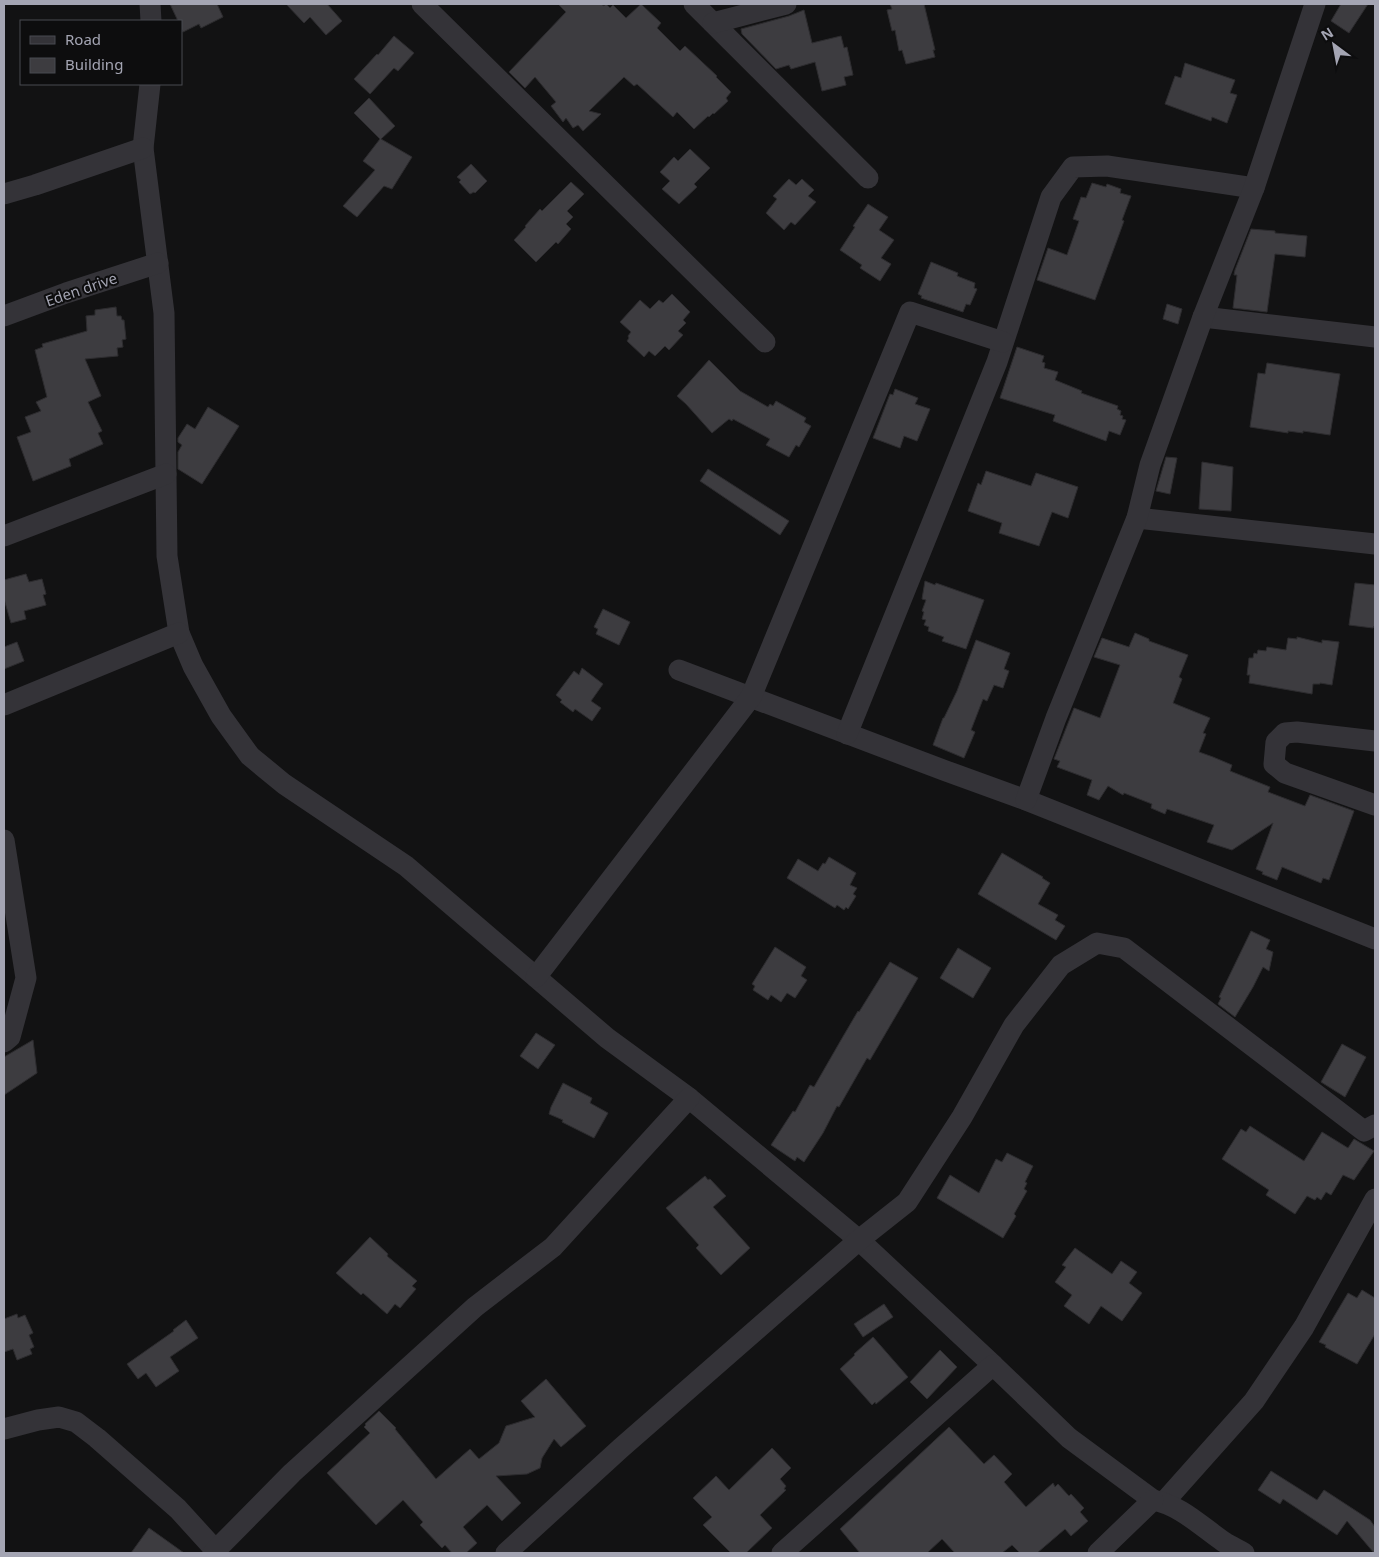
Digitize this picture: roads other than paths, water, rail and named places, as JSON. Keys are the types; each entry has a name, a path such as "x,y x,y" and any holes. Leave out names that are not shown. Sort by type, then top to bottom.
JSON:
{"street":[{"path":"150,4 151,20"},
{"path":"422,4 765,342"},
{"path":"694,4 868,178"},
{"path":"713,23 786,4"},
{"path":"1026,800 1056,718 1137,518 1150,465 1203,317 1254,188 1315,4"},
{"path":"150,85 143,148 164,313 166,556 180,633 193,666 221,716 250,756 284,784 406,866 607,1038 689,1098 859,1240 1069,1438 1159,1501 1186,1515 1224,1542 1244,1553"},
{"path":"4,194 143,148"},
{"path":"847,734 996,362 1051,197 1073,167 1108,166 1254,188"},
{"name":"Eden drive","path":"4,316 66,293 158,263"},
{"path":"536,976 751,697 910,312 1003,342"},
{"path":"1203,317 1375,337"},
{"path":"4,536 166,474"},
{"path":"1137,518 1375,544"},
{"path":"4,705 180,633"},
{"path":"679,670 1026,800 1375,938"},
{"path":"1375,741 1297,732 1285,733 1276,742 1274,764 1285,773 1375,806"},
{"path":"4,840 26,978 10,1037 4,1042"},
{"path":"506,1553 622,1448 859,1240 907,1202 962,1117 1014,1025 1061,965 1097,943 1124,948 1364,1131 1375,1126"},
{"path":"4,1429 58,1417 76,1422 178,1509 215,1552 292,1473 475,1307 553,1247 689,1098"},
{"path":"1098,1553 1159,1501 1254,1401 1304,1327 1375,1199"},
{"path":"782,1553 993,1365"}]}
